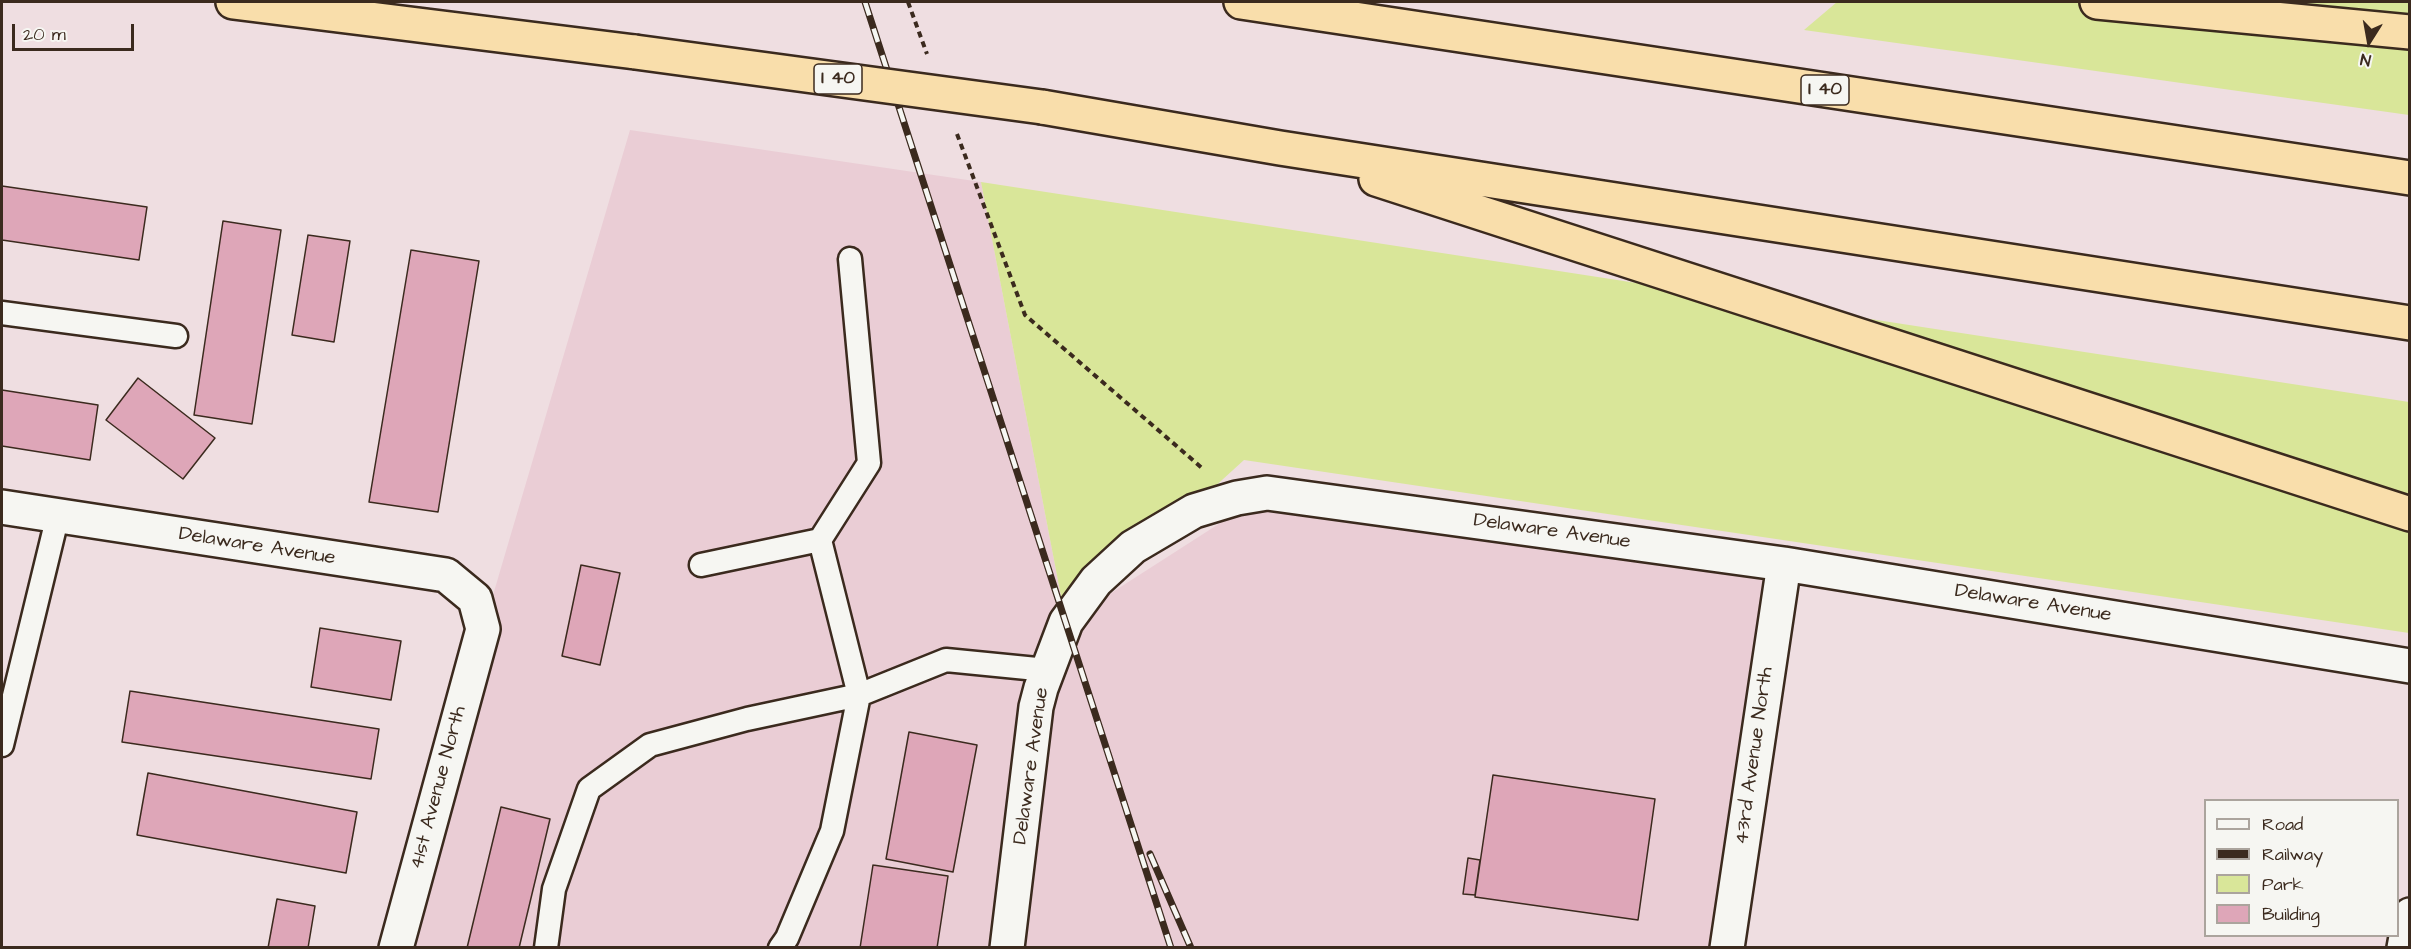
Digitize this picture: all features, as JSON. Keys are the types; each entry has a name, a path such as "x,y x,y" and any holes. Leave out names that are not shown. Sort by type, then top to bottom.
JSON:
{"highway":[{"name":"I 40","path":"233,2 635,51 1042,107 1280,148 2409,322"},
{"name":"I 40","path":"1241,2 2409,178"},
{"path":"2097,2 2409,32"},
{"path":"1280,148 2409,514"}],"street":[{"name":"Delaware Avenue","path":"1007,948 1036,707 1047,670 1066,622 1096,581 1133,547 1194,511 1237,498 1267,493 1784,564 2409,666"},
{"name":"Delaware Avenue","path":"2,507 446,575 475,599 483,629"},
{"name":"43rd Avenue North","path":"1727,948 1784,564"},
{"name":"41st Avenue North","path":"396,948 483,629"},
{"path":"2404,948 2409,915"}],"lane":[{"path":"701,565 820,540 868,463 850,259"},
{"path":"2,313 176,336"},
{"path":"2,745 58,515"},
{"path":"780,948 787,938 832,831 860,695 820,540"},
{"path":"546,948 554,889 589,789 650,745 860,695 946,660 1047,670"}],"path":[{"path":"908,2 928,57"},
{"path":"954,125 1025,315 1237,498"}],"shaded area":[{"path":"630,130 981,182 1066,622 1267,493 1784,564 1728,947 397,948 483,629"}],"green space":[{"path":"1837,2 2409,2 2409,115 1804,30"},
{"path":"981,182 2409,402 2409,633 1244,460 1066,622"}],"building":[{"path":"2,186 147,207 139,260 2,240"},
{"path":"223,221 281,230 252,424 194,415"},
{"path":"308,235 350,241 334,342 292,335"},
{"path":"411,250 479,261 438,512 369,502"},
{"path":"138,378 215,438 183,479 106,420"},
{"path":"2,390 98,405 90,460 2,446"},
{"path":"581,565 620,573 600,665 562,656"},
{"path":"320,628 401,641 391,700 311,687"},
{"path":"130,691 379,729 371,779 122,742"},
{"path":"909,732 977,745 953,872 886,859"},
{"path":"148,773 357,812 346,873 137,835"},
{"path":"1493,775 1655,799 1638,920 1475,897"},
{"path":"501,807 550,819 519,948 467,948"},
{"path":"1468,858 1480,860 1475,895 1463,894"},
{"path":"873,865 948,876 937,948 860,948"},
{"path":"277,899 315,906 308,948 268,948"}],"railway":[{"path":"865,2 1171,948"},
{"path":"1150,854 1191,948"}]}
